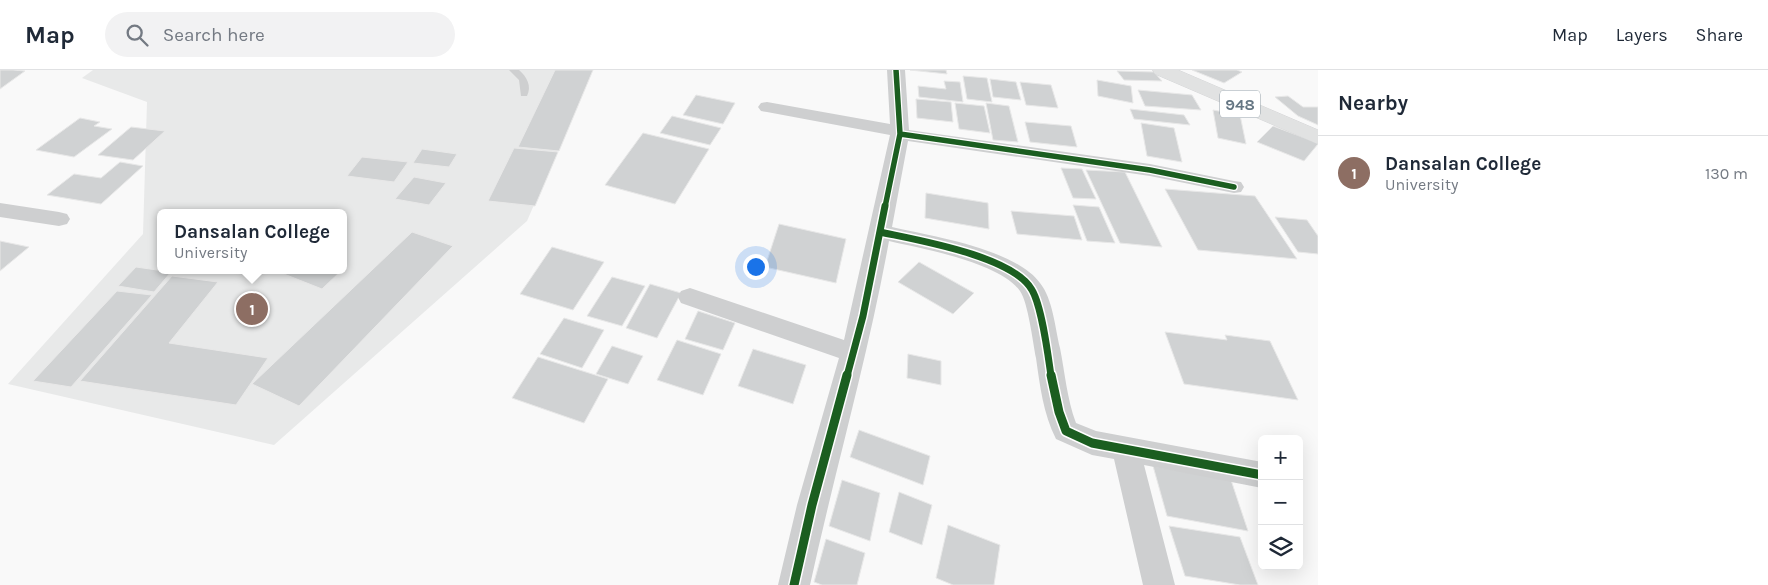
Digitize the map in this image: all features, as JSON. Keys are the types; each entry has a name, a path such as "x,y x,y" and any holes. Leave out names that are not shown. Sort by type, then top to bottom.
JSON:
{"main road":[{"name":"948","path":"1162,70 1318,138"}],"street":[{"path":"794,585 812,505 863,316 900,132 896,70"},
{"path":"767,107 900,132 1150,170 1234,187"},
{"path":"0,210 58,219"},
{"path":"880,232 974,255 1003,266 1032,289 1058,407 1066,431 1092,443 1258,475"},
{"path":"690,297 853,353"},
{"path":"1126,450 1159,585"}],"lane":[{"path":"513,70 522,79 526,87 524,94"}],"shaded area":[{"path":"93,70 592,70 527,221 274,445 8,384 143,234 147,102 82,78"}],"building":[{"path":"0,70 13,70 25,71 0,89"},
{"path":"555,70 593,70 559,151 518,147"},
{"path":"910,70 946,70 947,74"},
{"path":"1192,70 1237,70 1242,72 1224,83"},
{"path":"1117,71 1154,72 1162,81 1124,80"},
{"path":"963,76 987,78 992,102 967,99"},
{"path":"990,79 1016,82 1021,100 993,97"},
{"path":"1097,80 1131,86 1133,103 1098,96"},
{"path":"944,81 960,82 963,102 919,97 918,86 946,89"},
{"path":"1020,82 1051,85 1058,108 1026,105"},
{"path":"1138,90 1192,95 1201,110 1145,106"},
{"path":"696,95 735,103 723,124 683,115"},
{"path":"1288,96 1303,107 1318,107 1318,125 1298,116 1275,97"},
{"path":"916,99 951,102 953,122 917,118"},
{"path":"955,103 984,106 990,133 959,129"},
{"path":"986,103 1009,106 1018,142 993,140"},
{"path":"1130,109 1184,115 1190,125 1134,119"},
{"path":"1213,110 1240,115 1246,144 1218,138"},
{"path":"672,116 721,128 710,145 660,133"},
{"path":"80,118 100,122 94,126 112,129 74,157 36,150"},
{"path":"1025,122 1071,126 1077,147 1030,142"},
{"path":"1141,123 1174,128 1182,162 1147,156"},
{"path":"1273,126 1318,144 1304,161 1257,142"},
{"path":"131,127 165,131 133,160 98,155"},
{"path":"643,133 709,149 675,204 605,185"},
{"path":"514,148 558,152 535,206 488,201"},
{"path":"422,149 457,154 449,167 413,163"},
{"path":"362,157 408,162 394,182 347,176"},
{"path":"120,162 143,166 101,204 47,195 74,174 101,178"},
{"path":"1061,168 1082,169 1096,199 1073,198"},
{"path":"1086,170 1125,172 1162,247 1120,243"},
{"path":"414,177 446,183 429,205 395,199"},
{"path":"1165,189 1255,196 1297,259 1198,250"},
{"path":"926,193 988,203 989,229 925,218"},
{"path":"1073,205 1099,207 1115,243 1087,241"},
{"path":"1011,211 1074,216 1082,240 1017,234"},
{"path":"1275,217 1307,220 1318,236 1318,254 1298,252"},
{"path":"779,224 846,239 836,283 765,267"},
{"path":"412,232 453,246 299,406 252,384"},
{"path":"0,241 29,247 0,271"},
{"path":"552,247 604,262 573,310 520,294"},
{"path":"919,262 974,293 953,314 898,282"},
{"path":"136,267 157,270 157,274 169,274 154,292 118,286"},
{"path":"284,274 338,274 322,289"},
{"path":"172,276 218,282 169,343 268,358 236,405 80,381"},
{"path":"612,277 645,286 622,326 587,316"},
{"path":"650,284 681,293 657,338 626,328"},
{"path":"117,291 152,295 71,387 33,381"},
{"path":"698,311 735,323 723,350 685,339"},
{"path":"564,318 604,330 582,368 540,354"},
{"path":"1165,332 1227,340 1225,335 1270,341 1298,400 1184,384"},
{"path":"677,340 721,354 703,395 657,380"},
{"path":"612,346 643,356 628,384 596,374"},
{"path":"753,349 806,365 793,404 738,386"},
{"path":"908,354 941,361 941,385 907,378"},
{"path":"538,357 608,379 584,423 512,398"},
{"path":"859,430 930,456 923,485 850,457"},
{"path":"1153,466 1231,480 1248,531 1167,516"},
{"path":"842,480 880,493 870,541 829,526"},
{"path":"899,492 932,505 922,545 889,532"},
{"path":"948,525 1000,545 994,585 953,585 936,578"},
{"path":"1169,526 1240,537 1258,585 1240,585 1185,576"},
{"path":"826,539 865,553 857,585 822,585 814,582"}],"cycle path":[{"path":"794,585 812,505 863,316 900,134 896,70"},
{"path":"900,134 1150,170 1234,187"},
{"path":"880,232 939,245 986,259 1022,278 1032,289 1036,301 1056,401 1066,431 1092,443 1258,474"}],"place":[{"name":"Dansalan College","path":"252,309"}]}
